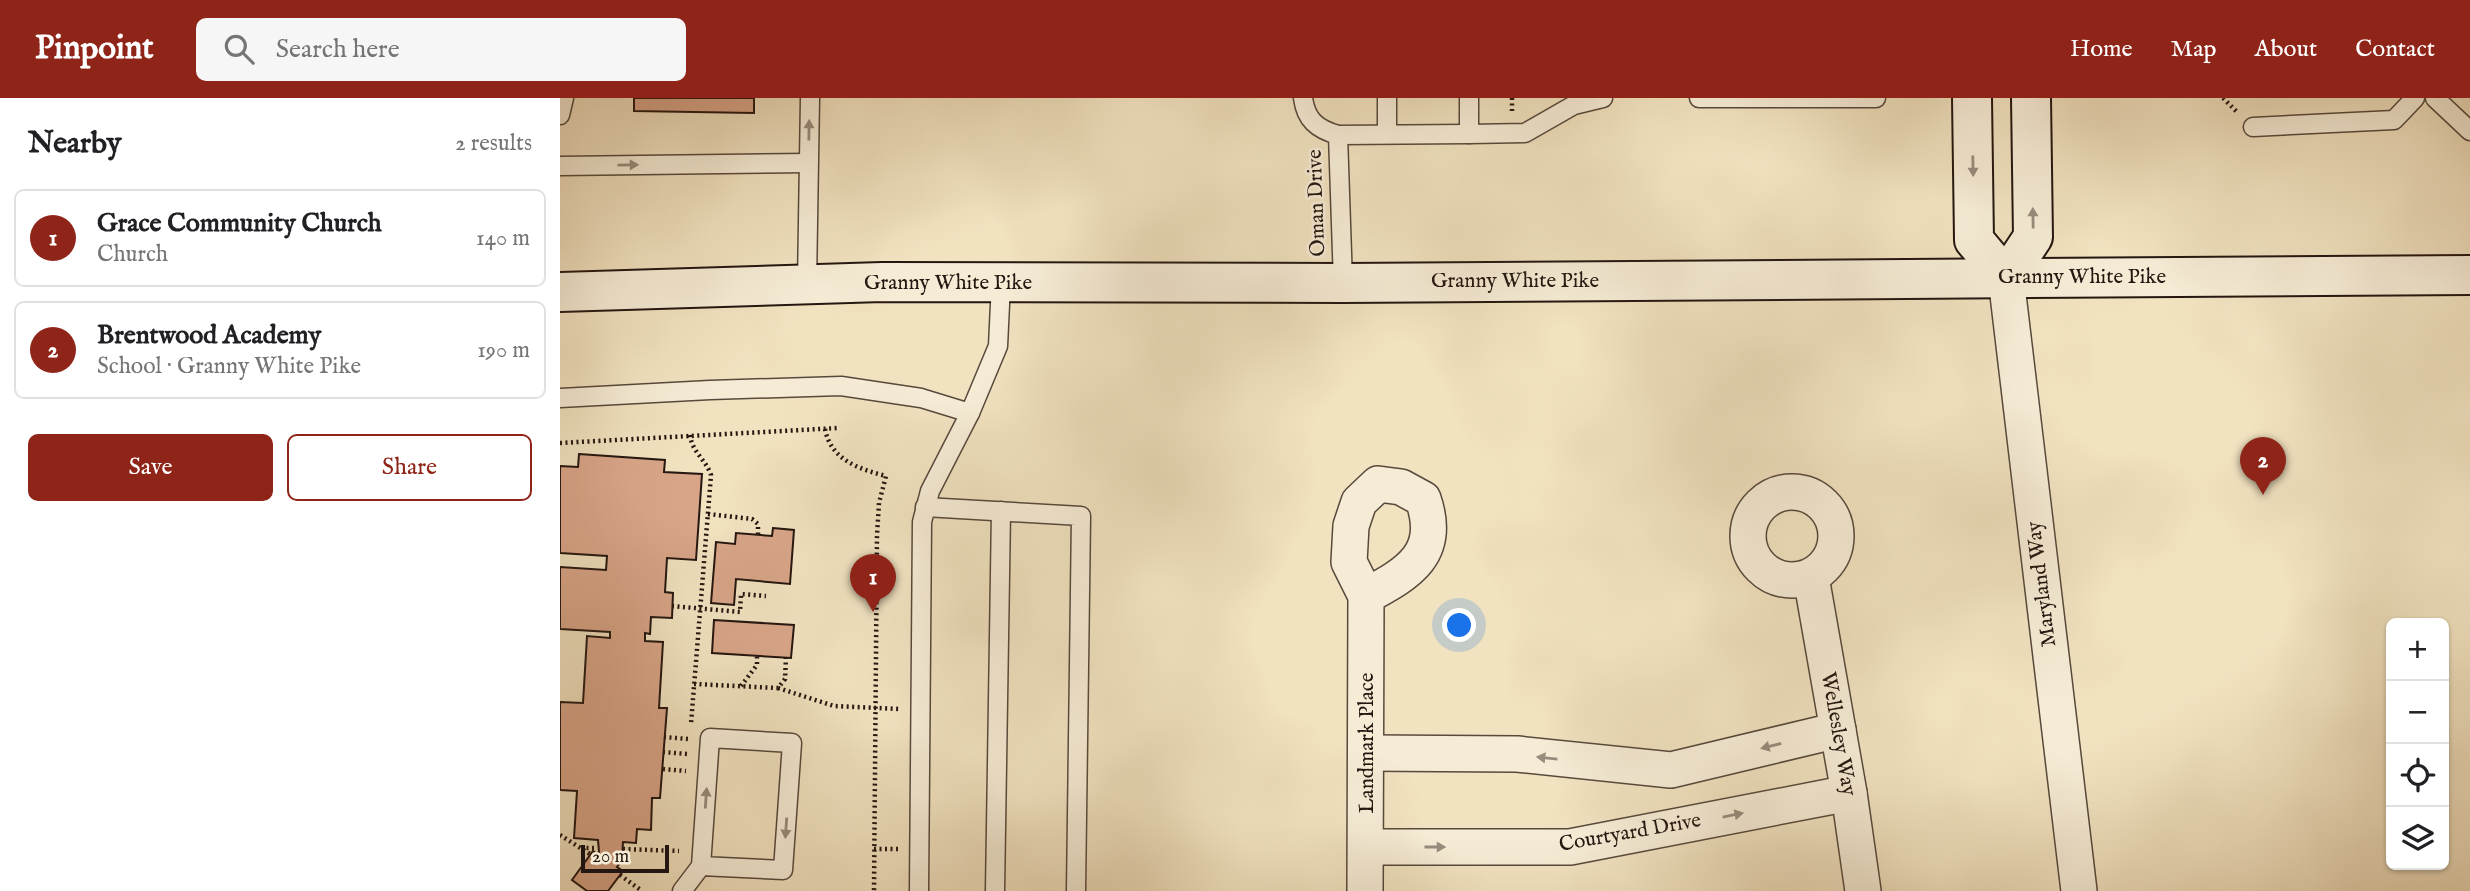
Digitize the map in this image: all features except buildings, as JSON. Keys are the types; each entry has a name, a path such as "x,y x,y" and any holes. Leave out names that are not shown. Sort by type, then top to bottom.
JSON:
{"main road":[{"path":"1972,98 1974,240 2006,278 2033,237 2031,98"},
{"name":"Granny White Pike","path":"560,292 882,282 2470,275"}],"street":[{"name":"Maryland Way","path":"2006,278 2079,891"},
{"name":"Wellesley Way","path":"1811,577 1849,793 1863,891"},
{"name":"Landmark Place","path":"1365,891 1366,596"},
{"path":"1367,753 1517,754 1671,770 1838,730"},
{"name":"Courtyard Drive","path":"1367,847 1570,846 1849,793"}],"lane":[{"path":"560,115 564,98"},
{"path":"807,284 810,98"},
{"name":"Oman Drive","path":"1303,98 1311,121 1323,131 1338,135 1343,282"},
{"path":"1387,98 1387,134"},
{"path":"1469,98 1469,134"},
{"path":"1338,135 1525,133 1574,105 1602,98"},
{"path":"1699,98 1876,98"},
{"path":"2253,127 2394,120 2415,98"},
{"path":"2435,98 2470,131"},
{"path":"560,166 808,163"},
{"path":"919,891 922,522 930,491 970,413 998,346 1001,283"},
{"path":"560,398 841,386 921,398 970,413"},
{"path":"925,508 1081,516 1076,891"},
{"path":"995,891 1001,511"},
{"path":"682,891 701,866 710,738 792,743 783,870 701,866"}],"path":[{"path":"560,443 838,428"},
{"path":"825,429 834,450 848,463 886,476 878,517 874,891"},
{"path":"690,435 694,450 705,463 710,475 691,725"},
{"path":"708,514 752,519 758,524 758,535"},
{"path":"672,606 740,612 741,594 766,596"},
{"path":"741,686 757,665 757,656"},
{"path":"778,688 785,679 786,657"},
{"path":"694,684 778,688 825,704 920,710"},
{"path":"685,783 689,739"},
{"path":"560,835 590,854"},
{"path":"679,861 680,844"},
{"path":"581,848 597,848"},
{"path":"623,849 680,851"},
{"path":"620,875 642,891"}],"place":[{"name":"Brentwood Academy","path":"2263,495"},
{"name":"Grace Community Church","path":"873,612"}]}
